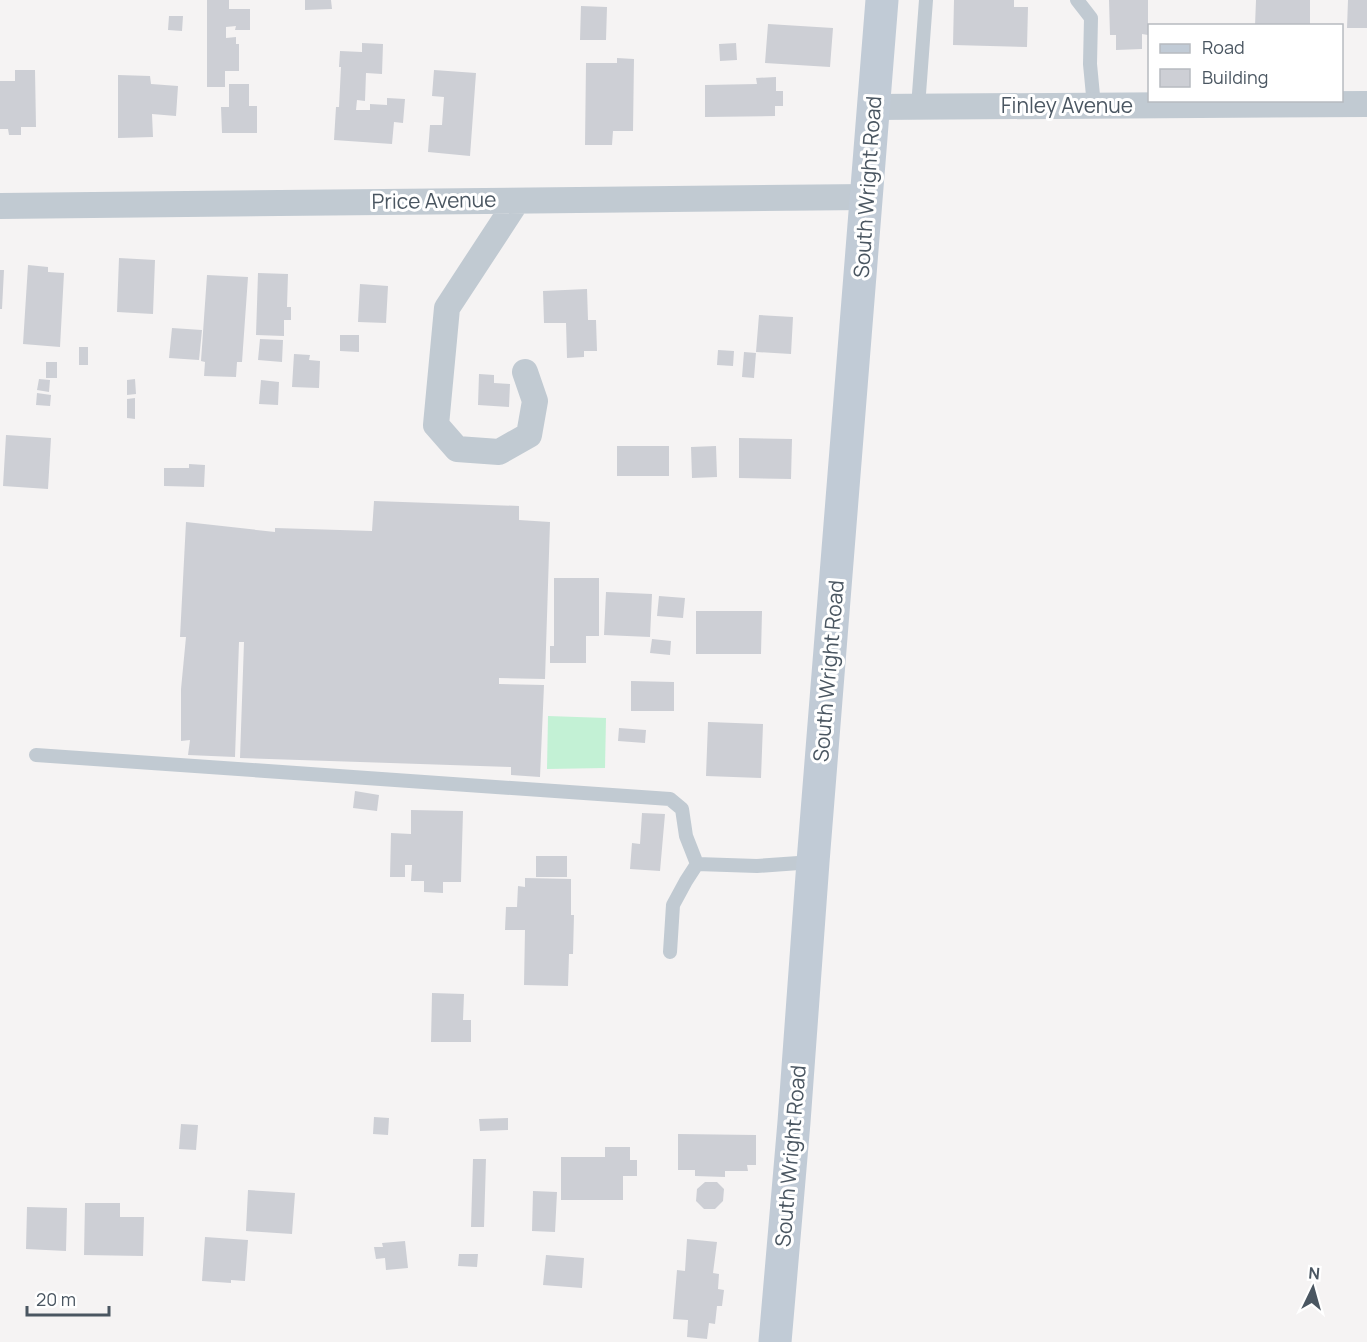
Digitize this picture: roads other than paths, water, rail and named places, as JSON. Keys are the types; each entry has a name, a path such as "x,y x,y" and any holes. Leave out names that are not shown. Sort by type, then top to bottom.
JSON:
{"main road":[{"name":"South Wright Road","path":"775,1342 882,0"}],"street":[{"name":"Finley Avenue","path":"874,107 1367,104"},
{"name":"Price Avenue","path":"0,206 867,197"},
{"path":"517,201 447,308 436,425 457,449 499,452 529,435 535,401 525,372"}],"lane":[{"path":"918,107 926,0"},
{"path":"1077,0 1090,18 1090,64 1094,106"},
{"path":"36,755 670,799 682,809 686,836 697,864"},
{"path":"697,864 757,866 813,862"},
{"path":"670,952 673,904 697,864"}]}
